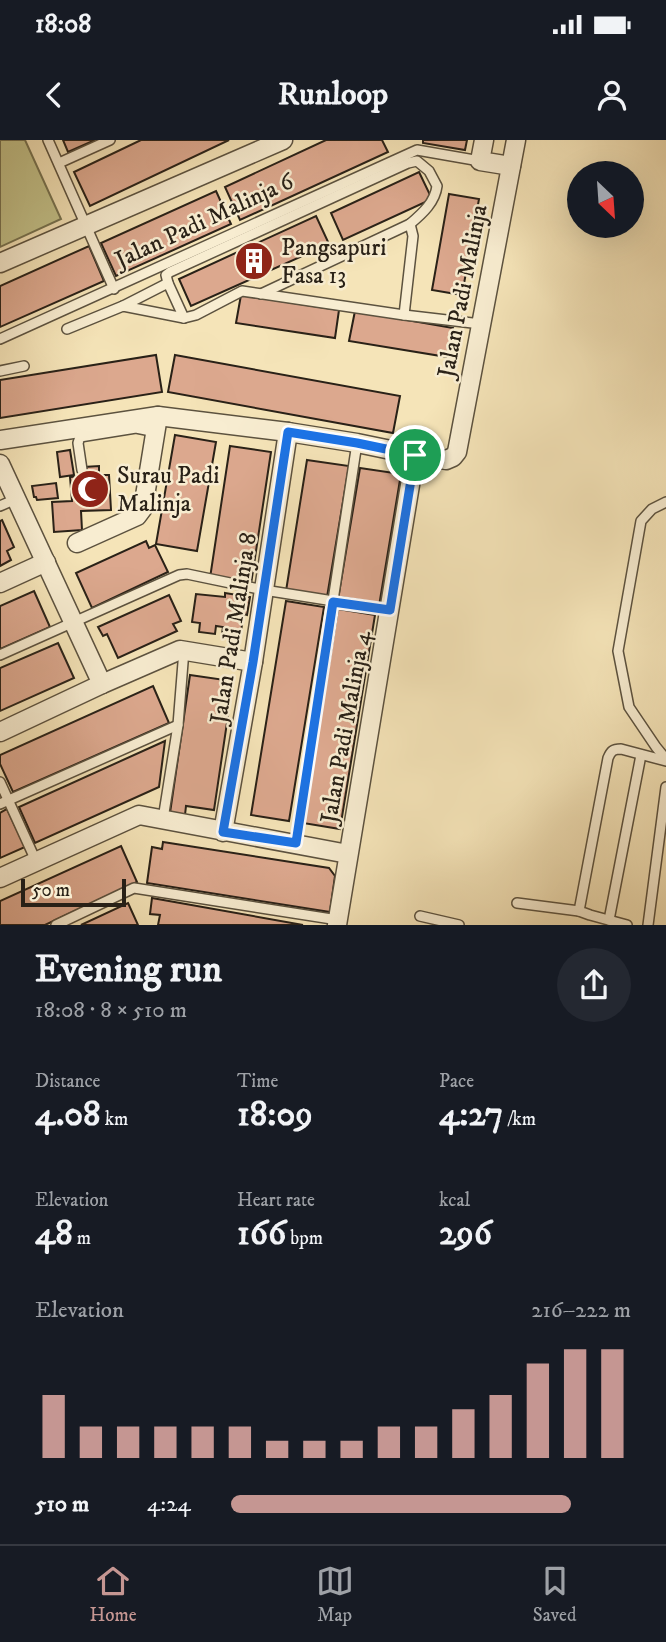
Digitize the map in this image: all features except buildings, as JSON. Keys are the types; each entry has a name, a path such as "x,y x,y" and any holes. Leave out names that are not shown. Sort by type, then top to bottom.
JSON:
{"street":[{"path":"0,263 283,140"},
{"path":"480,161 484,140"},
{"name":"Jalan Padi Malinja","path":"415,455 446,460 457,452 516,140"},
{"name":"Jalan Padi Malinja 6","path":"480,161 511,166"},
{"path":"77,543 137,516 143,508 157,424"},
{"path":"0,440 157,424 288,432 415,455"},
{"name":"Jalan Padi Malinja 8","path":"223,832 253,662 288,432"},
{"name":"Jalan Padi Malinja 4","path":"338,922 415,455"},
{"path":"0,464 8,503 46,562 102,684"},
{"path":"0,583 46,562"},
{"path":"0,732 176,652 184,650 253,662"},
{"path":"0,878 139,815 348,854"}],"lane":[{"path":"48,140 114,289"},
{"path":"59,163 110,140"},
{"name":"Jalan Padi Malinja 6","path":"0,339 114,289 418,145 480,161"},
{"path":"184,318 168,284 166,275 170,272 408,163 417,161 429,171 437,186 433,200 410,224 261,294"},
{"path":"404,315 413,236 410,224"},
{"path":"67,329 168,284"},
{"path":"122,306 184,318 197,315 242,291 481,324"},
{"path":"0,372 24,366"},
{"path":"82,470 78,443 80,437 157,424"},
{"path":"296,843 357,443"},
{"path":"666,502 652,509 641,521 618,651 629,707 666,760"},
{"path":"0,655 179,575 187,574 264,590 390,610"},
{"path":"163,819 178,724 184,650"},
{"path":"4,802 178,724"},
{"path":"579,911 610,752 615,749 666,760"},
{"path":"609,920 642,755"},
{"path":"0,782 4,802 36,861"},
{"path":"648,925 666,786"},
{"path":"56,925 134,888 338,922"},
{"path":"517,903 579,911 627,925"},
{"path":"420,916 459,925"}],"shaded area":[{"path":"0,140 25,140 61,219 0,247"}],"place":[{"name":"Pangsapuri Fasa 13","path":"254,261"},
{"name":"Surau Padi Malinja","path":"90,489"}],"route":[{"path":"288,432 415,455 390,610 333,602 296,843 223,832 253,662 288,432"}]}
